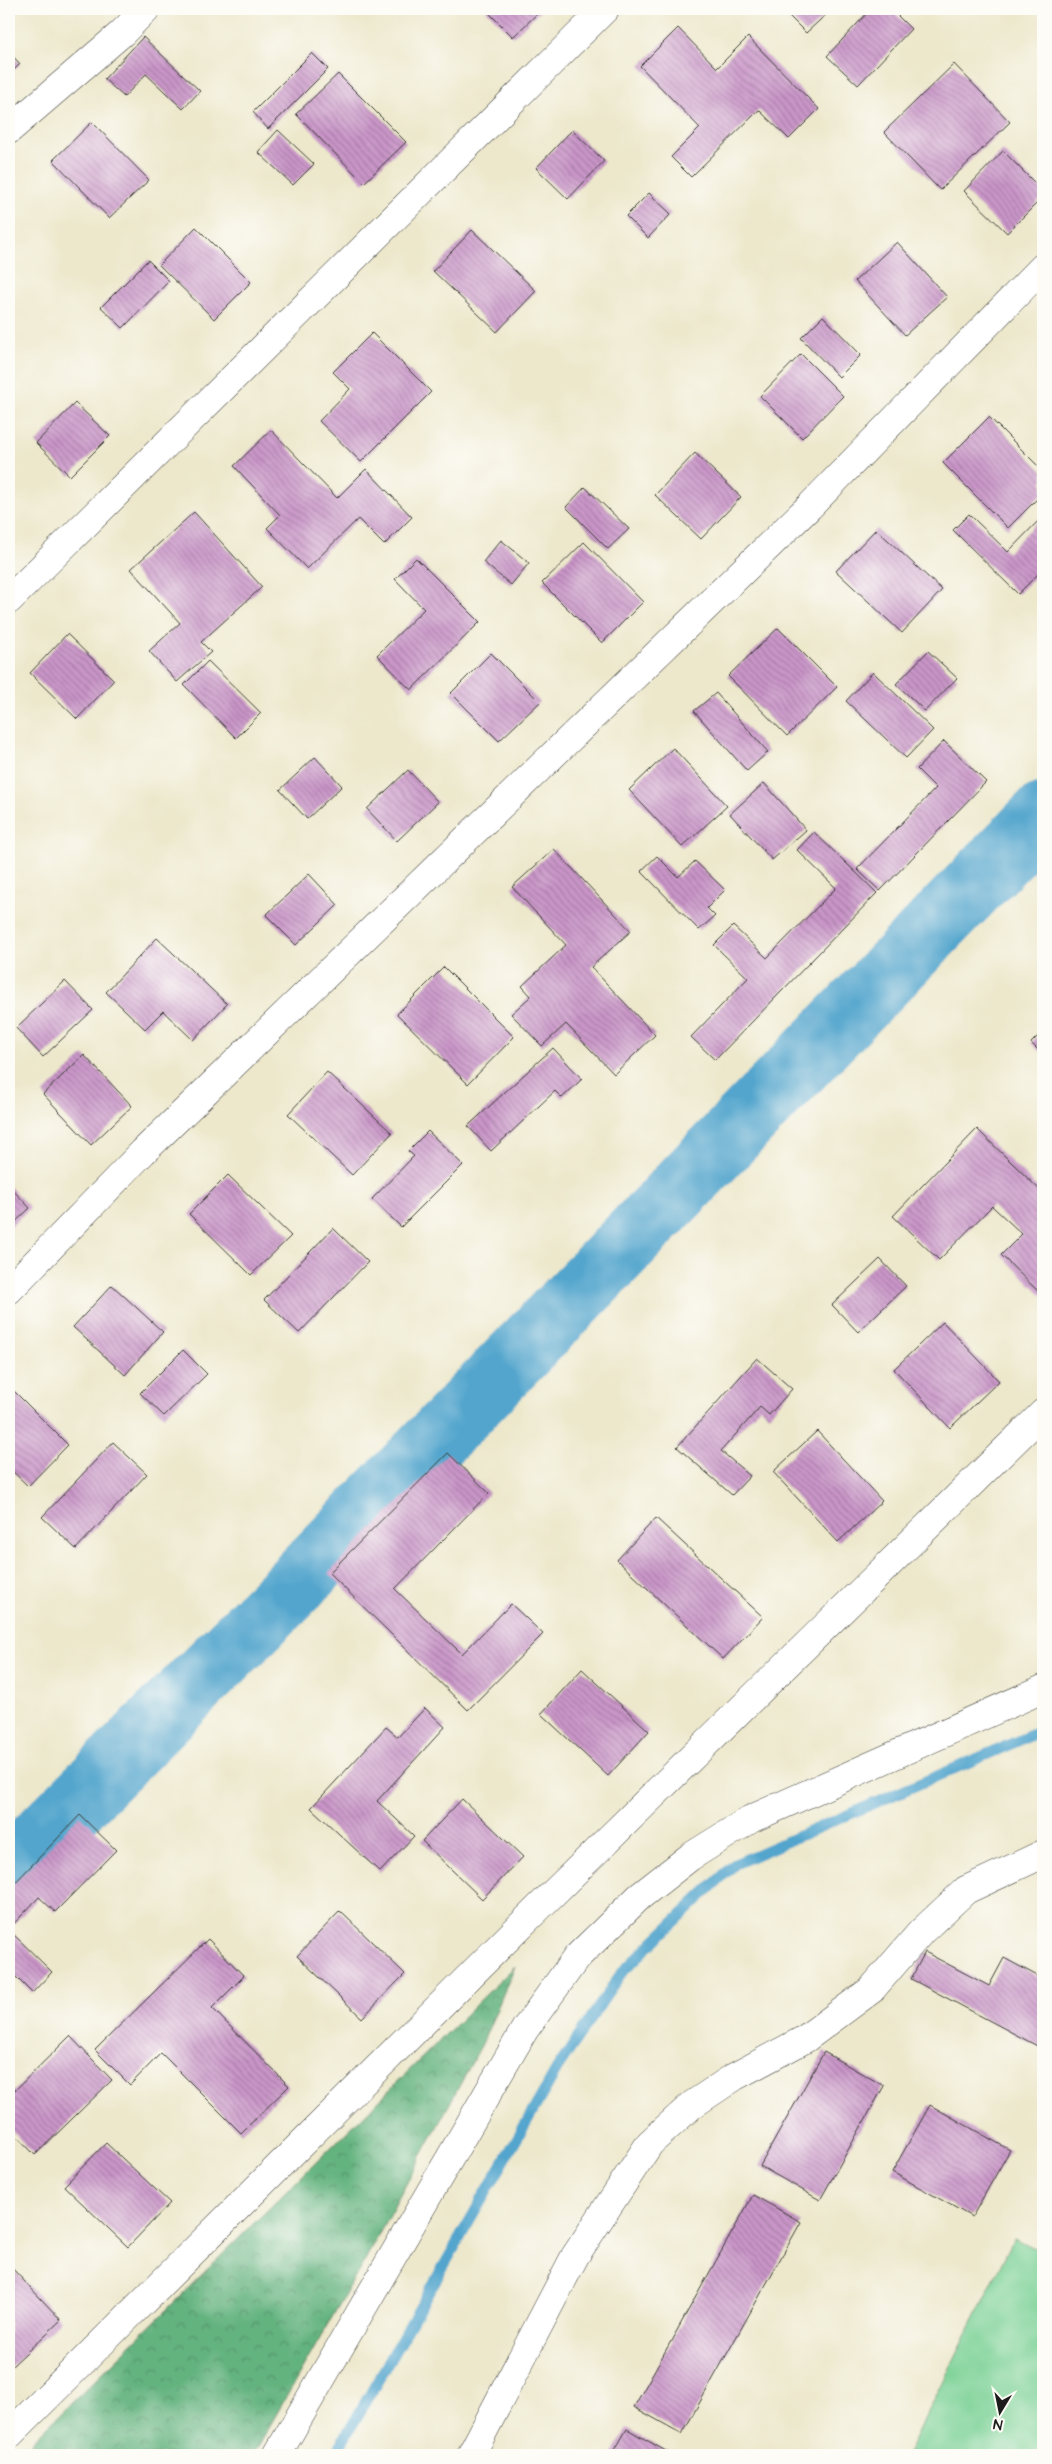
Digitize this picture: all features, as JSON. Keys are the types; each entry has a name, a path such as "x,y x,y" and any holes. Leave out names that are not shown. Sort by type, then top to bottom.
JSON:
{"street":[{"path":"9,130 122,33 146,9"},
{"path":"9,600 605,9"},
{"path":"9,1290 150,1145 809,507 1043,267"},
{"path":"9,2435 532,1914 1043,1413"},
{"path":"277,2455 525,2029 577,1957 639,1897 690,1857 751,1819 1043,1689"},
{"path":"471,2455 576,2256 650,2142 692,2106 734,2076 804,2039 871,1990 921,1932 966,1890 1043,1854"}],"green space":[{"path":"515,1966 482,2044 365,2260 253,2455 19,2455"},
{"path":"1014,2238 1043,2252 1043,2455 907,2455"}],"building":[{"path":"485,9 542,9 513,37"},
{"path":"782,9 832,9 806,33"},
{"path":"871,9 891,9 911,29 858,85 827,56"},
{"path":"678,28 717,68 748,37 819,109 789,139 759,110 691,177 671,157 700,128 640,66"},
{"path":"143,37 200,91 183,109 146,74 124,97 104,79"},
{"path":"9,52 20,64 9,75"},
{"path":"312,53 328,69 268,129 253,112"},
{"path":"954,64 1010,122 940,190 884,132"},
{"path":"338,74 406,142 364,183 296,114"},
{"path":"92,122 149,180 109,218 53,160"},
{"path":"278,130 314,164 293,185 258,152"},
{"path":"572,130 604,161 568,199 536,168"},
{"path":"1003,151 1043,191 1043,197 1007,233 964,191"},
{"path":"649,193 671,214 648,238 626,216"},
{"path":"196,227 251,282 214,319 159,265"},
{"path":"472,230 536,291 497,332 433,271"},
{"path":"897,242 947,297 905,335 855,281"},
{"path":"148,260 169,281 123,328 101,307"},
{"path":"823,316 861,355 839,377 801,338"},
{"path":"372,333 431,392 361,462 319,421 350,389 333,372"},
{"path":"801,354 843,396 802,438 760,396"},
{"path":"75,403 110,436 70,476 36,443"},
{"path":"989,417 1043,471 1043,493 1008,528 943,463"},
{"path":"271,430 337,498 366,469 412,517 384,545 358,519 307,569 267,528 280,515 234,466"},
{"path":"695,453 741,497 701,539 655,495"},
{"path":"585,487 629,529 608,549 566,507"},
{"path":"194,512 262,587 201,642 211,652 177,682 149,651 180,623 131,569"},
{"path":"969,514 1008,552 1043,516 1043,569 1018,594 953,530"},
{"path":"876,529 942,590 902,633 836,571"},
{"path":"501,540 529,563 511,585 483,562"},
{"path":"584,542 643,602 602,643 542,583"},
{"path":"416,558 480,622 411,690 377,655 424,609 395,579"},
{"path":"778,628 837,687 787,736 728,676"},
{"path":"67,634 114,680 77,719 30,673"},
{"path":"928,651 957,678 925,711 896,684"},
{"path":"491,653 540,702 499,741 451,693"},
{"path":"208,661 261,713 236,738 184,685"},
{"path":"873,672 933,730 906,758 846,701"},
{"path":"716,693 768,752 747,771 694,711"},
{"path":"944,741 986,782 880,891 857,869 936,788 917,769"},
{"path":"673,748 727,806 682,847 629,790"},
{"path":"315,757 342,786 307,819 280,790"},
{"path":"408,770 438,802 397,841 367,809"},
{"path":"764,783 806,830 772,860 730,814"},
{"path":"814,832 877,893 715,1060 691,1037 748,978 714,945 733,926 767,958 836,888 797,850"},
{"path":"554,849 631,931 591,967 655,1035 614,1074 566,1024 542,1046 511,1014 531,996 522,986 566,945 512,887"},
{"path":"657,856 678,877 695,861 725,890 707,908 715,916 699,930 641,871"},
{"path":"309,874 338,905 296,945 266,915"},
{"path":"157,938 227,1004 193,1040 163,1011 145,1029 106,992"},
{"path":"444,967 514,1037 468,1084 397,1014"},
{"path":"65,981 93,1010 43,1057 16,1028"},
{"path":"1043,1031 1043,1055 1031,1043"},
{"path":"553,1048 582,1079 562,1098 555,1091 491,1151 468,1126"},
{"path":"84,1055 132,1106 91,1145 43,1094"},
{"path":"327,1072 392,1133 352,1175 288,1114"},
{"path":"977,1129 1043,1193 1043,1296 1001,1255 1022,1234 992,1206 939,1260 893,1216"},
{"path":"428,1131 463,1165 401,1227 372,1199 414,1156 408,1151"},
{"path":"228,1175 291,1236 251,1275 189,1214"},
{"path":"9,1186 30,1208 9,1228"},
{"path":"333,1228 368,1262 299,1333 264,1300"},
{"path":"880,1259 906,1286 858,1332 832,1305"},
{"path":"112,1285 163,1332 125,1375 73,1327"},
{"path":"943,1322 999,1381 950,1428 894,1369"},
{"path":"183,1350 207,1374 164,1416 140,1393"},
{"path":"757,1358 792,1389 769,1415 760,1407 721,1451 750,1476 732,1495 677,1447"},
{"path":"9,1386 68,1445 28,1486 9,1468"},
{"path":"817,1431 882,1501 838,1542 773,1472"},
{"path":"113,1442 147,1474 76,1549 42,1517"},
{"path":"448,1453 489,1493 395,1589 462,1654 511,1604 543,1634 468,1710 329,1573"},
{"path":"656,1518 763,1617 723,1659 617,1560"},
{"path":"582,1669 649,1731 608,1776 541,1714"},
{"path":"425,1708 445,1727 377,1801 414,1836 380,1872 311,1808 386,1727 398,1737"},
{"path":"462,1799 523,1857 482,1899 422,1841"},
{"path":"80,1815 116,1850 55,1912 39,1897 9,1929 9,1889"},
{"path":"340,1911 405,1974 362,2018 297,1956"},
{"path":"9,1930 52,1972 32,1993 9,1970"},
{"path":"208,1939 244,1976 212,2008 289,2086 241,2133 161,2053 130,2085 95,2050"},
{"path":"925,1952 989,1986 1004,1958 1043,1979 1043,2049 911,1979"},
{"path":"70,2036 112,2080 35,2155 9,2128 9,2096"},
{"path":"824,2052 884,2086 820,2200 760,2166"},
{"path":"930,2105 1010,2150 972,2217 892,2172"},
{"path":"106,2143 170,2203 128,2247 64,2186"},
{"path":"753,2195 801,2222 682,2434 634,2407"},
{"path":"9,2265 61,2320 11,2367 9,2365"},
{"path":"627,2429 673,2455 612,2455"}],"waterway":[{"path":"9,1870 286,1594 1043,815"},
{"path":"335,2455 557,2069 622,1972 735,1864 1043,1730"}]}
